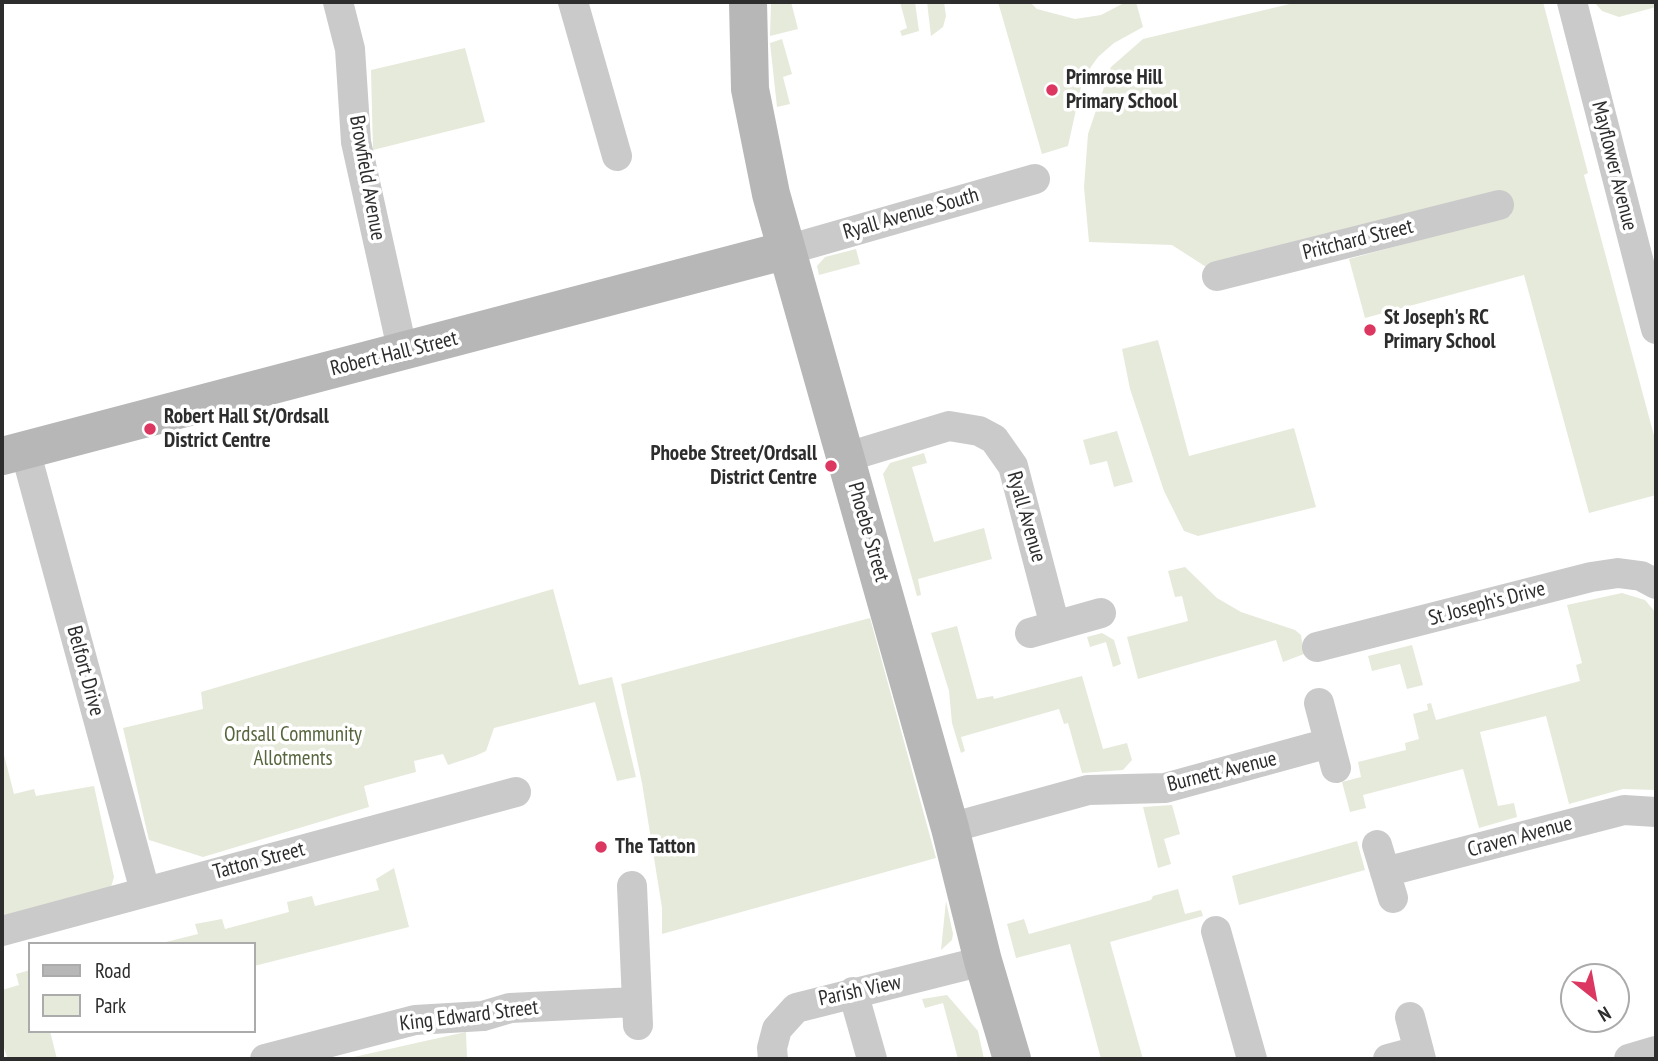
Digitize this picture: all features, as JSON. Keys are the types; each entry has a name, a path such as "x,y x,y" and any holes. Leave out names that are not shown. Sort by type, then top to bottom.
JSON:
{"street":[{"name":"Browfield Avenue","path":"338,2 350,49 356,142 403,353"},
{"path":"573,2 619,112 617,156"},
{"name":"Phoebe Street","path":"748,2 750,89 787,250 847,457 1012,1059"},
{"name":"Mayflower Avenue","path":"1572,2 1652,298 1656,329"},
{"name":"Ryall Avenue South","path":"787,250 1035,179"},
{"name":"Pritchard Street","path":"1217,276 1499,205"},
{"name":"Robert Hall Street","path":"13,453 403,353 787,250"},
{"name":"Ryall Avenue","path":"847,457 950,426 979,431 994,439 1003,448 1016,477 1043,630 1101,612"},
{"name":"Belfort Drive","path":"13,453 145,891"},
{"name":"St Joseph's Drive","path":"1317,647 1591,577 1618,573 1641,576 1656,583"},
{"name":"Burnett Avenue","path":"950,828 1088,790 1165,788 1332,756 1319,703"},
{"name":"Tatton Street","path":"2,931 516,792"},
{"name":"Craven Avenue","path":"1385,871 1615,812 1627,810 1656,813"},
{"name":"King Edward Street","path":"265,1059 318,1052 415,1020 483,1016 510,1008 636,1014 632,886"},
{"path":"1216,930 1252,1059"},
{"name":"Parish View","path":"774,1059 774,1040 785,1017 809,1002 983,961"},
{"path":"853,992 873,1059"},
{"path":"1388,1059 1420,1055 1410,1017"},
{"path":"1629,1059 1656,1051"}],"green space":[{"path":"771,2 791,2 798,29 770,36"},
{"path":"900,2 915,2 919,31 902,36 900,31 907,28"},
{"path":"927,2 944,2 946,16 943,27 931,36"},
{"name":"Primrose Hill Primary School","path":"998,2 1030,2 1037,9 1075,19 1101,15 1126,2 1136,2 1143,27 1114,43 1098,57 1083,78 1068,146 1042,154"},
{"path":"1298,2 1543,2 1588,173 1584,175 1656,443 1656,495 1589,513 1524,275 1365,318 1349,259 1511,215 1506,195 1214,272 1172,245 1089,242 1084,187 1088,134 1111,67 1143,39"},
{"path":"1594,2 1656,2 1656,7 1619,17 1602,11"},
{"path":"782,39 792,74 783,77 790,104 777,107 770,43"},
{"path":"465,48 485,122 373,150 371,70"},
{"path":"856,249 860,264 819,275 817,266 825,257"},
{"path":"1158,340 1189,456 1294,428 1316,507 1198,536 1184,531 1164,491 1130,389 1122,349"},
{"path":"1117,431 1133,482 1114,487 1107,461 1090,465 1083,440"},
{"path":"924,453 927,463 912,467 934,542 984,528 992,559 918,579 921,595 917,596 883,474 890,463"},
{"path":"1185,567 1217,598 1241,612 1295,630 1301,635 1304,654 1283,662 1276,640 1138,679 1127,637 1188,621 1182,596 1175,597 1168,571"},
{"name":"Ordsall Community Allotments","path":"553,589 579,685 612,677 636,777 617,781 595,702 494,728 486,751 448,765 443,754 414,761 416,772 364,786 369,807 203,857 149,840 123,728 203,709 201,692"},
{"path":"1622,593 1645,600 1656,613 1656,790 1623,789 1569,804 1546,716 1480,732 1498,806 1514,803 1517,817 1479,828 1463,769 1363,795 1366,808 1350,812 1342,782 1361,777 1358,762 1406,750 1405,743 1419,739 1413,714 1428,710 1427,704 1431,703 1436,720 1580,681 1576,665 1582,663 1567,605"},
{"path":"870,618 936,858 662,934 662,908 642,783 621,684"},
{"path":"957,626 977,699 993,696 994,699 1082,676 1103,749 1127,743 1132,760 1123,770 1082,773 1068,723 1064,724 1059,709 961,737 965,751 961,753 952,723 949,691 931,633"},
{"path":"1102,633 1114,640 1121,664 1113,667 1106,642 1090,647 1087,637"},
{"path":"1412,645 1423,685 1407,689 1400,664 1372,671 1368,656"},
{"path":"2,747 14,794 34,789 36,796 94,786 114,877 111,887 2,916"},
{"path":"1172,805 1180,834 1164,839 1171,864 1158,868 1143,807"},
{"path":"1357,841 1365,870 1239,905 1232,876"},
{"path":"394,868 409,927 256,965 256,942 166,942 198,934 195,924 222,919 225,929 289,912 287,902 312,896 315,906 379,890 376,879"},
{"path":"1178,889 1185,914 1201,910 1203,916 1110,942 1143,1059 1101,1059 1070,944 1016,958 1007,924 1024,919 1029,934 1151,900 1153,896"},
{"path":"946,901 953,934 952,940 941,950"},
{"path":"28,971 28,1033 50,1033 57,1059 8,1059 2,1043 2,990 19,985 16,974"},
{"path":"947,995 978,1031 984,1059 958,1059 943,1003 925,1008 922,999"},
{"path":"466,1032 467,1059 345,1059 425,1041"}],"place":[{"name":"Primrose Hill Primary School","path":"1052,90"},
{"name":"St Joseph's RC Primary School","path":"1370,330"},
{"name":"Robert Hall St/Ordsall District Centre","path":"150,429"},
{"name":"Phoebe Street/Ordsall District Centre","path":"831,466"},
{"name":"The Tatton","path":"601,847"}]}
